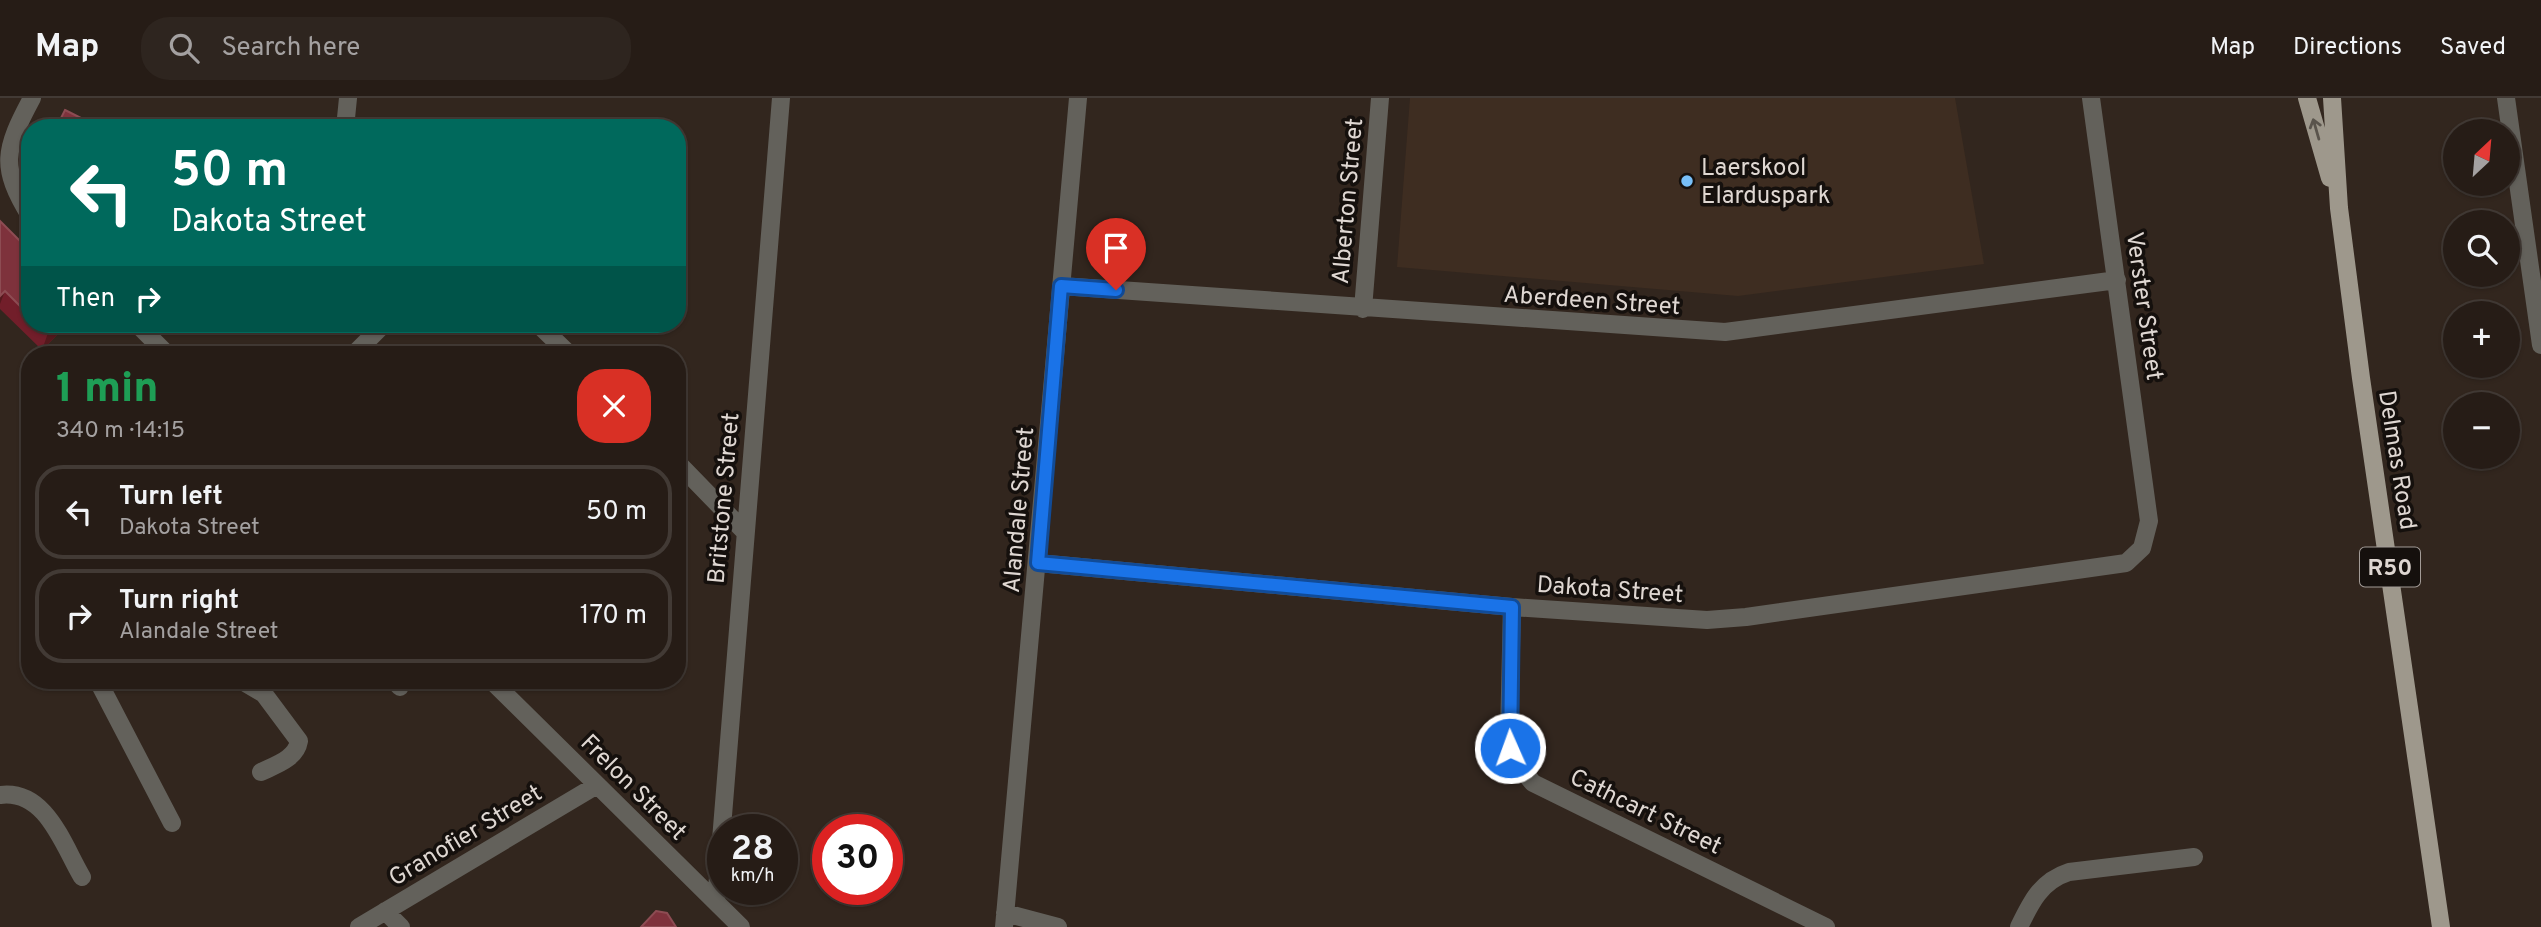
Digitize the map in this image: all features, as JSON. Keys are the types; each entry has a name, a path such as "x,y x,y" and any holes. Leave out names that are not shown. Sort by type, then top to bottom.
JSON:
{"main road":[{"name":"Delmas Road","path":"2307,98 2339,208"},
{"name":"Delmas Road","path":"2332,98 2339,208 2441,927"}],"street":[{"path":"21,207 2,182 0,171 7,144 32,98"},
{"path":"346,119 348,98"},
{"name":"Britstone Street","path":"723,814 781,98"},
{"name":"Alandale Street","path":"1004,920 1078,98"},
{"name":"Alberton Street","path":"1363,309 1380,98"},
{"name":"Verster Street","path":"2091,98 2149,521"},
{"path":"2506,98 2541,345"},
{"name":"Aberdeen Street","path":"1061,286 1725,332 2117,280"},
{"path":"146,333 159,346"},
{"path":"362,346 375,333"},
{"path":"547,333 561,346"},
{"path":"686,471 745,532"},
{"name":"Dakota Street","path":"1038,563 1512,607 1707,620 1760,616 2114,567 2126,563 2142,548 2149,521"},
{"name":"Cathcart Street","path":"1512,607 1509,735 1514,760 1533,783 1826,927"},
{"path":"102,689 172,823"},
{"path":"256,689 264,694 299,741 296,750 287,759 261,772"},
{"name":"Frelon Street","path":"500,689 707,893"},
{"name":"Granofier Street","path":"359,927 597,785"},
{"path":"0,795 27,797 41,807 82,877"},
{"path":"2019,927 2037,893 2056,876 2068,872 2194,857"},
{"name":"Frelon Street","path":"719,905 741,927"},
{"path":"386,911 401,927"},
{"path":"1004,920 1058,927"}],"shaded area":[{"name":"Laerskool Elarduspark","path":"1410,98 1955,98 1984,264 1738,296 1397,267"}],"building":[{"path":"65,110 81,118 80,119 60,119"},
{"path":"0,221 21,242 21,307 5,291 0,296"},
{"path":"656,911 667,913 676,927 641,927"}],"place":[{"name":"Laerskool Elarduspark","path":"1687,181"}],"route":[{"path":"1116,290 1061,286 1038,563 1512,607 1510,748"}]}
